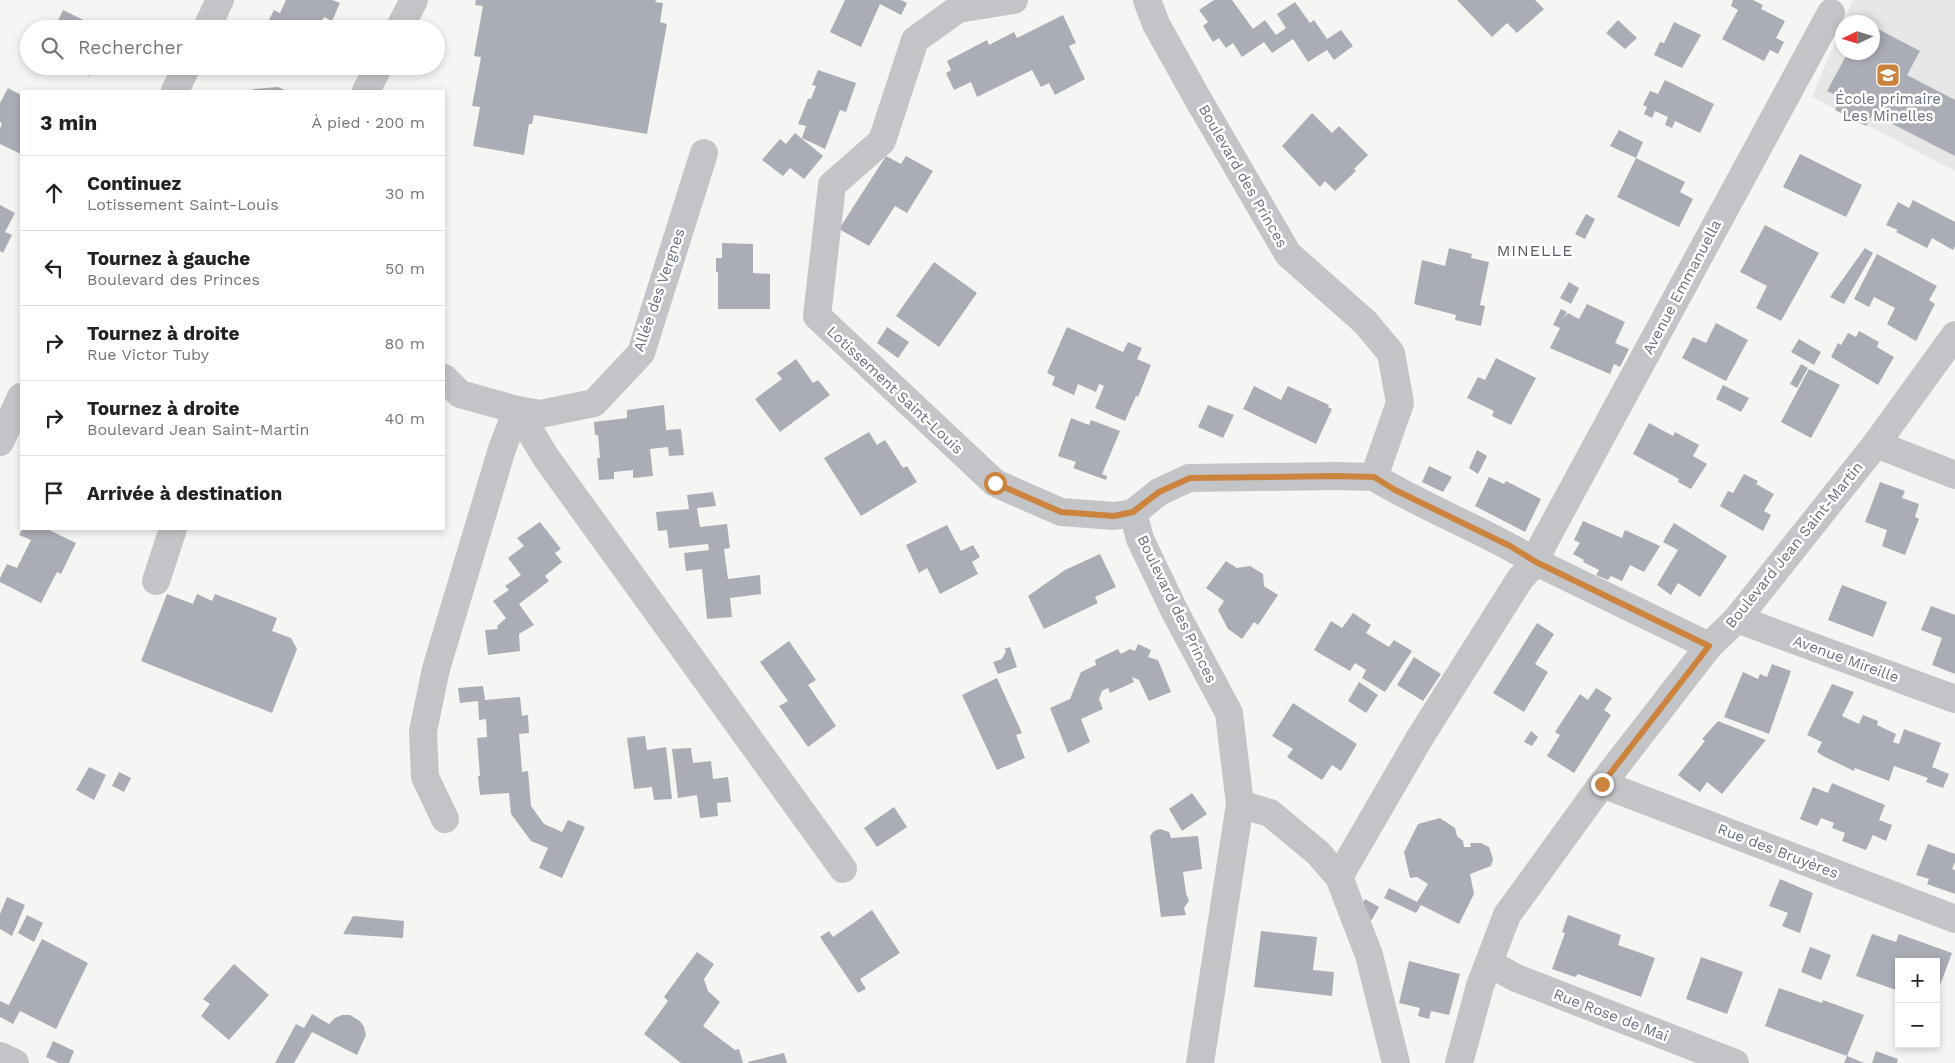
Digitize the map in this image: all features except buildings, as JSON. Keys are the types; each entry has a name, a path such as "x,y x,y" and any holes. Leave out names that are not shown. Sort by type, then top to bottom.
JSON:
{"street":[{"path":"210,20 220,0"},
{"path":"404,20 414,0"},
{"name":"Lotissement Saint-Louis","path":"1014,0 958,9 915,40 882,140 832,185 817,316 995,483 1061,512 1114,516 1133,512"},
{"name":"Boulevard des Princes","path":"1147,0 1156,24 1288,254 1364,322 1391,353 1400,403 1374,477"},
{"name":"Avenue Emmanuella","path":"1338,877 1419,739 1520,579 1536,562 1543,544 1831,13"},
{"path":"175,90 183,75"},
{"path":"367,90 374,75"},
{"name":"Allée des Vergnes","path":"445,379 460,394 517,410 540,414 594,404 641,353 704,153"},
{"name":"Boulevard Jean Saint-Martin","path":"1460,1063 1480,986 1507,915 1602,784 1709,646 1737,619 1876,444 1955,335"},
{"path":"0,442 20,400"},
{"path":"445,819 425,777 422,731 436,669 502,449 517,410"},
{"path":"517,410 547,459 843,869"},
{"path":"1876,444 1955,475"},
{"path":"1133,512 1159,492 1190,478 1374,477 1395,490 1510,546 1536,562 1709,646"},
{"name":"Boulevard des Princes","path":"1133,512 1140,539 1174,610 1229,713 1240,804 1200,1063"},
{"path":"156,581 173,530"},
{"name":"Avenue Mireille","path":"1737,619 1955,699"},
{"name":"Rue des Bruyères","path":"1602,784 1955,919"},
{"path":"1240,804 1270,813 1318,853 1338,877 1369,956 1396,1063"},
{"name":"Rue Rose de Mai","path":"1489,963 1516,978 1735,1063"},
{"path":"0,1056 15,1063"}],"shaded area":[{"name":"École primaire Les Minelles","path":"1853,0 1955,0 1955,171 1812,97 1835,42 1835,60 1880,60 1880,15 1846,15"}],"place":[{"name":"École primaire Les Minelles","path":"1888,75"}],"district":[{"name":"MINELLE","path":"1535,250"}],"route":[{"path":"995,483 1061,512 1114,516 1133,512 1159,492 1190,478 1374,477 1395,490 1510,546 1536,562 1709,646 1602,784"}]}
